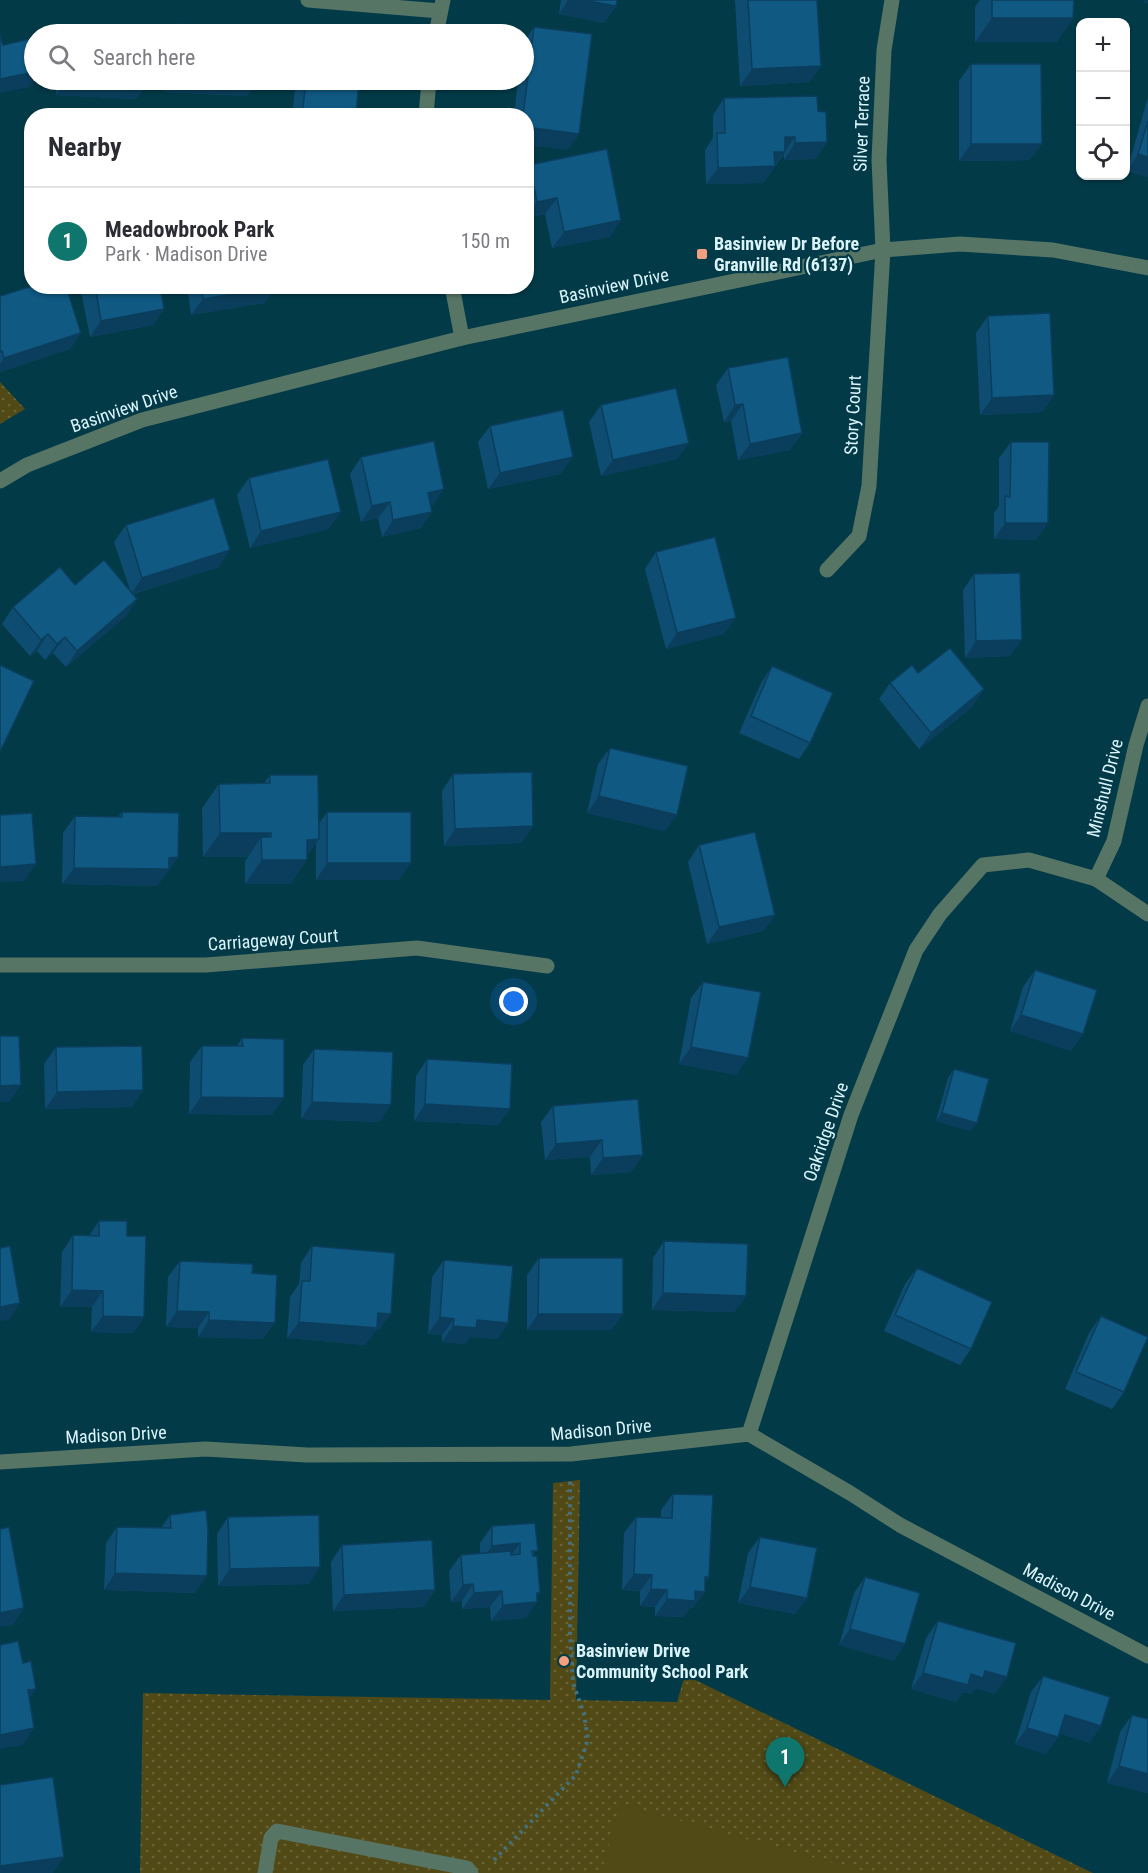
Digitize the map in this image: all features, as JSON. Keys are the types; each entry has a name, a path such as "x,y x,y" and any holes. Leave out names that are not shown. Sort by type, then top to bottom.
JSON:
{"street":[{"path":"308,0 441,5 437,24"},
{"name":"Silver Terrace","path":"883,249 879,160 885,50 892,0"},
{"path":"427,108 428,90"},
{"name":"Basinview Drive","path":"0,481 27,465 142,420 462,338 883,249 960,244 1053,250 1148,268"},
{"name":"Story Court","path":"827,570 859,536 869,486 883,249"},
{"path":"454,294 462,338"},
{"name":"Minshull Drive","path":"1096,879 1114,841 1136,746 1148,706"},
{"name":"Oakridge Drive","path":"749,1434 851,1115 916,950 940,914 983,865 1029,860 1096,879"},
{"path":"1096,879 1148,914"},
{"name":"Carriageway Court","path":"0,965 206,965 417,948 547,966"},
{"name":"Madison Drive","path":"0,1462 205,1449 307,1455 571,1454 749,1434 900,1525 1148,1656"},
{"path":"265,1873 271,1838 277,1831 467,1868 471,1873"}],"path":[{"path":"487,1866 576,1775 588,1738 584,1714 573,1683 570,1633 571,1454"}],"shaded area":[{"path":"0,382 25,409 0,424"},
{"name":"Basinview Drive Community School Park","path":"580,1480 576,1700 677,1702 685,1675 1093,1873 140,1873 143,1693 550,1700 553,1483"},
{"path":"620,1804 869,1873 601,1873"}],"building":[{"path":"584,0 617,0 616,6"},
{"path":"748,0 817,0 821,66 752,69"},
{"path":"992,0 1074,0 1073,18 992,18"},
{"path":"534,27 592,34 579,134 534,128 534,108 524,108 526,90 534,90"},
{"path":"0,34 3,45 24,40 24,74 0,79"},
{"path":"971,64 1041,64 1042,144 971,144"},
{"path":"305,90 358,90 357,108 303,108"},
{"path":"817,96 818,111 826,112 827,142 795,143 795,137 785,137 785,152 774,152 775,166 718,168 717,133 725,133 724,98"},
{"path":"1148,121 1148,157 1138,154"},
{"path":"607,149 621,220 564,232 557,198 537,202 534,188 534,164"},
{"path":"24,288 24,294 69,294 81,333 4,358 2,351 0,352 0,296"},
{"path":"96,294 161,294 164,309 101,321"},
{"path":"202,294 233,294 203,299"},
{"path":"1050,313 1054,395 992,398 988,316"},
{"path":"788,357 802,433 750,444 743,404 735,405 728,368"},
{"path":"676,388 689,443 613,460 601,405"},
{"path":"563,410 573,457 500,473 490,426"},
{"path":"434,441 444,489 428,493 432,512 393,520 390,502 372,506 361,457"},
{"path":"1011,442 1049,442 1048,523 1005,523 1005,496 1010,497"},
{"path":"328,459 341,512 261,531 249,478"},
{"path":"214,498 230,550 142,578 126,525"},
{"path":"715,537 736,618 677,633 656,552"},
{"path":"104,560 137,599 77,651 65,637 57,644 48,634 41,640 13,607 60,567 75,585"},
{"path":"1020,573 1022,640 976,641 974,574"},
{"path":"950,648 984,689 931,733 890,683 912,665 918,673"},
{"path":"0,665 34,681 0,752"},
{"path":"772,666 833,693 810,743 751,716"},
{"path":"610,748 688,766 677,815 599,796"},
{"path":"532,772 533,826 455,829 453,774"},
{"path":"270,775 318,775 319,839 307,840 307,860 262,860 261,837 271,837 271,833 220,833 219,784 270,783"},
{"path":"122,812 179,813 178,857 169,858 169,869 74,868 75,816 122,817"},
{"path":"327,812 411,812 411,863 327,863"},
{"path":"32,813 36,864 0,867 0,815"},
{"path":"755,832 775,915 719,927 699,845"},
{"path":"1035,970 1097,990 1083,1034 1021,1015"},
{"path":"703,982 761,992 748,1058 691,1047"},
{"path":"0,1036 19,1036 21,1085 0,1086"},
{"path":"242,1038 284,1039 284,1098 201,1097 202,1046 243,1046"},
{"path":"142,1046 143,1090 57,1092 56,1047"},
{"path":"314,1049 393,1052 391,1105 312,1102"},
{"path":"427,1059 512,1064 510,1109 425,1104"},
{"path":"954,1069 989,1079 977,1123 942,1113"},
{"path":"638,1099 643,1155 603,1158 602,1140 556,1144 553,1106"},
{"path":"99,1221 127,1221 127,1236 146,1236 144,1317 103,1316 103,1291 72,1290 73,1235 99,1236"},
{"path":"664,1241 748,1244 746,1296 663,1293"},
{"path":"10,1246 20,1303 0,1307 0,1248"},
{"path":"312,1246 395,1253 391,1314 378,1313 377,1328 299,1322 302,1281 310,1281"},
{"path":"539,1258 623,1258 623,1314 538,1314"},
{"path":"444,1260 513,1266 508,1323 477,1320 476,1328 453,1326 454,1319 440,1317"},
{"path":"180,1261 253,1264 252,1273 277,1275 275,1323 209,1320 209,1312 177,1311"},
{"path":"917,1268 992,1302 971,1349 895,1315"},
{"path":"1101,1316 1148,1337 1124,1392 1076,1372"},
{"path":"673,1494 713,1495 709,1577 705,1577 705,1592 695,1591 695,1601 667,1599 667,1590 651,1589 652,1575 634,1574 636,1517 672,1518"},
{"path":"206,1510 207,1576 115,1573 117,1527 171,1528 170,1515"},
{"path":"319,1515 320,1567 230,1569 228,1517"},
{"path":"535,1523 538,1551 532,1551 533,1556 537,1556 540,1593 537,1593 537,1602 503,1605 502,1591 474,1593 473,1584 463,1585 461,1555 511,1551 511,1555 520,1554 520,1543 492,1546 492,1526"},
{"path":"9,1527 24,1608 0,1613 0,1529"},
{"path":"760,1537 817,1548 807,1598 750,1587"},
{"path":"432,1540 435,1590 344,1595 342,1545"},
{"path":"865,1577 920,1593 905,1644 850,1629"},
{"path":"938,1621 1016,1643 1007,1677 985,1671 983,1678 971,1674 968,1685 923,1673"},
{"path":"18,1641 23,1663 31,1661 36,1689 28,1690 34,1728 0,1735 0,1645"},
{"path":"1043,1676 1110,1697 1101,1726 1065,1715 1058,1737 1027,1728"},
{"path":"1132,1715 1148,1719 1148,1774 1119,1766"},
{"path":"53,1777 64,1857 0,1866 0,1785"}],"place":[{"name":"Basinview Dr Before Granville Rd (6137)","path":"702,254"},
{"name":"Basinview Drive Community School Park","path":"564,1661"},
{"name":"Meadowbrook Park","path":"785,1787"}]}
